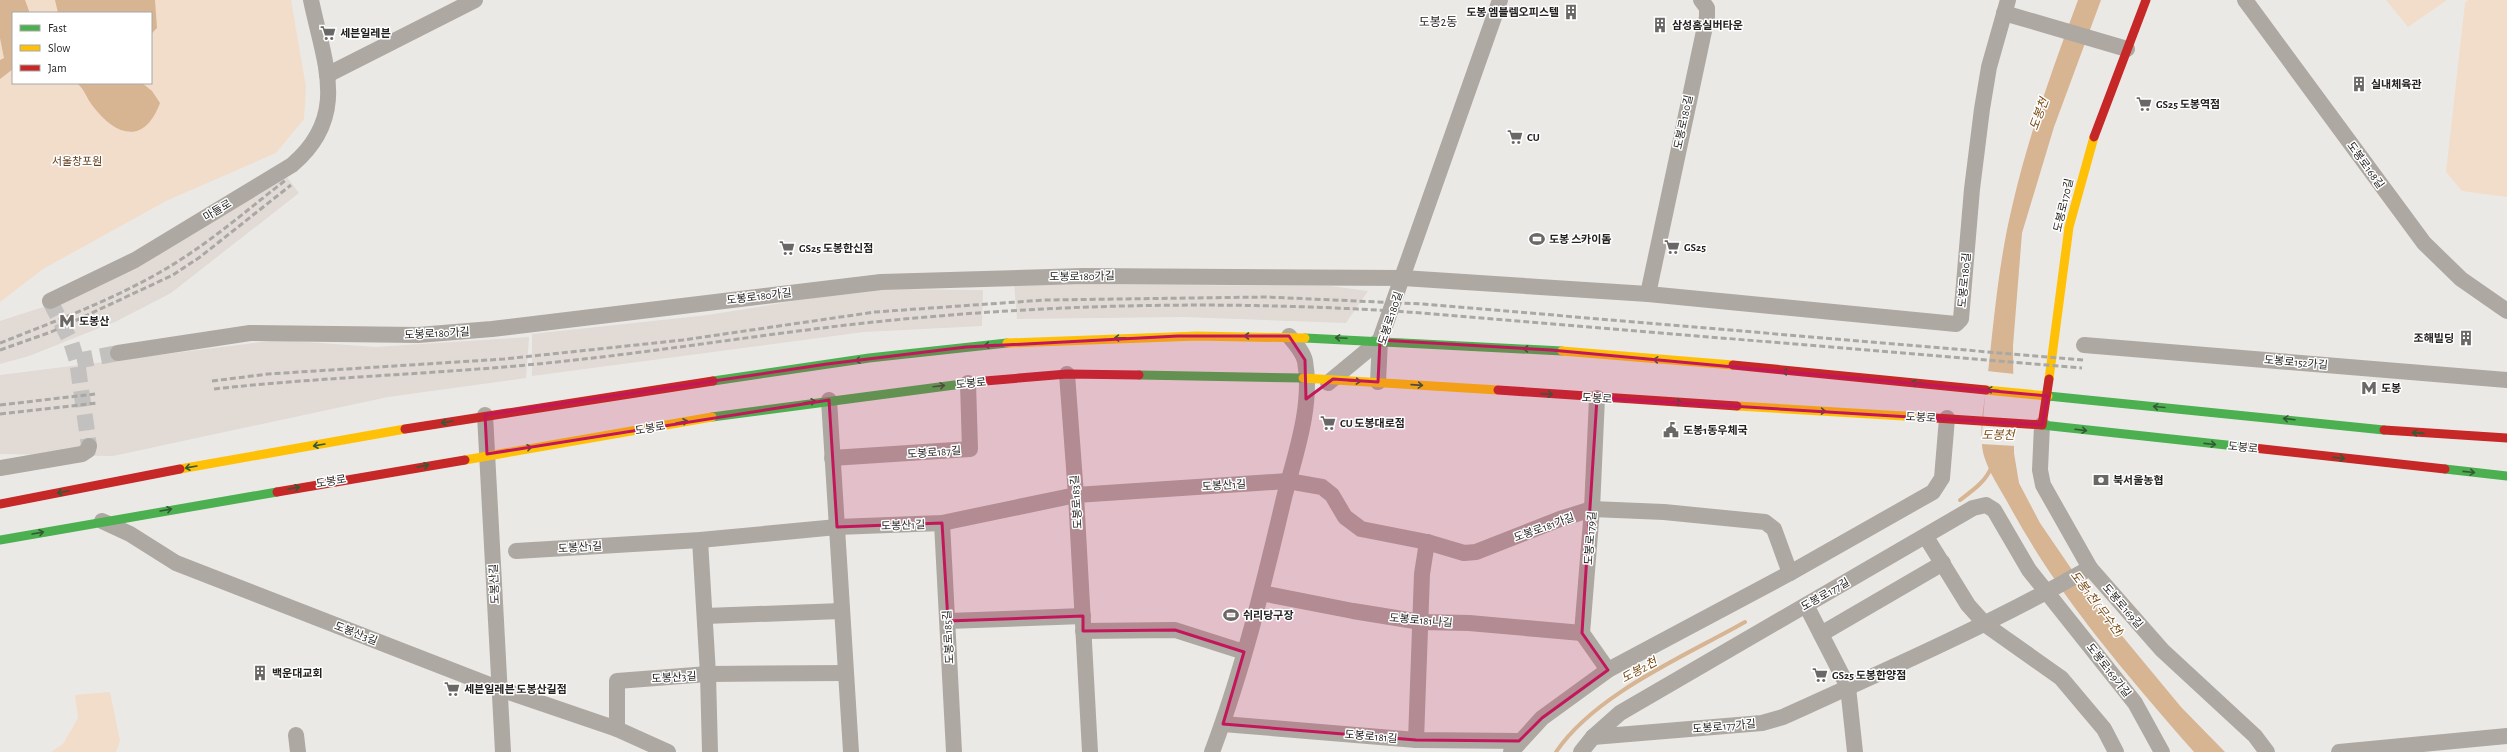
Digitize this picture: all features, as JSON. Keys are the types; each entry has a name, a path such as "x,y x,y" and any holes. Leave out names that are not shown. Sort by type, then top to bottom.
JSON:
{"main road":[{"name":"도봉로170길","path":"2042,426 2048,396 2069,227 2086,163 2146,0"},
{"path":"0,504 137,476 485,415 827,364 966,347 1070,339 1289,336 1551,350 2272,417 2371,430 2507,438"},
{"name":"도봉로","path":"0,540 487,454 829,400 968,383 1067,374 1333,379 1597,398 2026,424 2507,476"}],"street":[{"name":"마들로","path":"50,301 135,260 292,165 320,133 327,114 329,92 327,75 311,0"},
{"path":"327,75 475,0"},
{"name":"도봉로180길","path":"1378,382 1380,340 1500,0"},
{"name":"도봉로180길","path":"1648,294 1707,17 1707,8 1701,0"},
{"name":"도봉로168길","path":"2245,0 2424,243 2461,279 2507,311"},
{"path":"2009,10 2127,49"},
{"name":"도봉로180길","path":"1403,278 1648,294 1954,324 1959,322 1982,109 1989,67 2009,10"},
{"name":"도봉로180가길","path":"118,353 250,333 418,335 492,329 881,282 1090,276 1403,278"},
{"path":"1212,752 1223,724 1262,593 1306,399 1305,360 1289,336"},
{"path":"1306,399 1380,340"},
{"name":"도봉로152가길","path":"2084,345 2507,380"},
{"name":"도봉로183길","path":"1067,374 1076,495 1090,752"},
{"name":"도봉로187길","path":"832,458 970,450 968,383"},
{"name":"도봉로179길","path":"1582,633 1592,510 1597,398"},
{"path":"829,400 845,673 852,752"},
{"name":"도봉산길","path":"485,415 503,752"},
{"path":"1515,746 1542,718 1608,670 1790,573 1937,488 1942,478 1951,419"},
{"name":"도봉로169길","path":"2042,426 2040,470 2043,485 2087,569 2162,650 2255,736 2267,752"},
{"path":"0,468 82,454 88,450 89,446"},
{"name":"도봉산1길","path":"516,551 700,540 837,527 942,523 1076,495 1288,481"},
{"name":"도봉로181가길","path":"1288,481 1322,487 1332,495 1345,517 1361,529 1427,542 1464,553 1476,552 1560,519 1592,510 1664,512 1765,522 1774,529 1790,573"},
{"name":"도봉로177길","path":"1581,752 1593,737 1620,713 1973,508 1986,505 1991,507 2029,570 2048,592"},
{"name":"도봉산3길","path":"102,521 130,534 176,563 500,689 617,729 644,747 668,752"},
{"name":"도봉로185길","path":"942,523 954,752"},
{"path":"1926,536 1968,605 1986,624 2062,678 2104,730 2116,752"},
{"name":"도봉산3길","path":"700,540 708,674 710,752"},
{"path":"1416,740 1422,574 1427,542"},
{"path":"1821,634 1943,563"},
{"name":"도봉로177가길","path":"1593,737 1762,722 1783,717 1923,651 1986,624 2048,592 2087,569"},
{"name":"도봉로169가길","path":"2048,592 2135,703 2162,752"},
{"name":"도봉로181나길","path":"1262,593 1352,611 1421,622 1469,623 1582,633"},
{"path":"1806,605 1848,687 1855,752"},
{"path":"705,616 841,611"},
{"path":"948,621 1083,624 1175,630 1244,652"},
{"path":"1582,633 1608,670"},
{"name":"도봉산3길","path":"617,729 617,681 708,674 845,673"},
{"name":"도봉로181길","path":"1223,724 1416,740 1515,746"},
{"path":"296,735 298,752"},
{"path":"2339,752 2476,746 2507,736"}],"highlighted area":[{"path":"1178,336 1289,336 1305,360 1306,399 1333,379 1378,382 1380,340 1551,350 2048,396 2042,425 1597,398 1582,633 1608,670 1542,718 1519,741 1416,740 1223,724 1244,652 1175,630 1083,631 1083,616 948,621 942,523 837,527 829,400 487,454 485,415 827,364 966,347"}],"shaded area":[{"path":"284,173 299,193 171,293 117,321 29,356 0,364 0,321 71,298"},
{"path":"1014,284 1330,286 1368,291 1346,323 1183,317 1017,319"},
{"path":"868,289 983,290 982,326 864,332 532,376 532,334 708,315"},
{"path":"529,337 526,378 388,397 113,456 0,454 0,375 277,340 376,347"}],"green space":[{"name":"서울창포원","path":"0,0 291,0 306,87 304,119 276,153 166,201 43,269 0,302"},
{"path":"2386,0 2447,0 2408,27"},
{"path":"2468,0 2507,0 2507,197 2462,191 2446,172 2465,3"},
{"path":"110,692 120,741 116,752 51,752 63,744 78,718 75,695"}],"water":[{"path":"0,0 25,0 29,12 12,12 12,70 0,79 0,60 4,58 0,38"},
{"path":"55,0 155,0 157,28 152,33 152,12 58,12"},
{"name":"도봉천","path":"2078,0 2101,0 2054,127 2022,233 2013,346 2014,453 2019,483 2040,523 2094,602 2181,707 2225,752 2194,752 2095,634 2071,603 2028,539 1992,475 1986,462 1982,446 1981,436 1983,414 1997,290 2007,227 2033,128 2050,76"},
{"path":"78,84 143,84 152,91 160,103 153,117 146,126 138,131 129,132 110,124 101,116 92,105"}],"pier":[{"path":"1987,371 2015,374 2016,446 1981,444"}],"waterway":[{"name":"도봉2천","path":"1960,500 1987,476 1992,465"},
{"name":"도봉2천","path":"1556,752 1573,731 1617,694 1669,663 1745,622"}],"tunnel":[{"path":"50,301 71,342 77,361 89,446"},
{"path":"77,361 118,353"}],"railway":[{"path":"0,343 125,291 173,265 207,242 287,179"},
{"path":"0,350 51,332 173,275 200,257 291,185"},
{"path":"212,381 268,374 504,359 683,340 875,312 1045,300 1267,297 1423,304 2083,360"},
{"path":"214,389 566,361 835,326 943,316 1080,307 1217,305 1285,306 1422,313 2082,368"},
{"path":"0,405 95,394"},
{"path":"0,414 97,403"}],"traffic: fast":[{"path":"1305,338 1562,351"},
{"path":"713,381 869,358 1007,343"},
{"path":"1139,375 1303,378"},
{"path":"712,417 985,381"},
{"path":"2048,396 2384,430"},
{"path":"2042,425 2245,447"},
{"path":"2445,469 2507,476"},
{"path":"0,540 277,492"}],"traffic: slow":[{"path":"2049,379 2069,227 2094,137"},
{"path":"1007,343 1197,336 1305,338"},
{"path":"1562,351 1733,365"},
{"path":"1303,378 1498,390"},
{"path":"1986,390 2048,396"},
{"path":"1737,406 1920,417"},
{"path":"465,460 712,417"},
{"path":"180,469 405,429"}],"traffic: jam":[{"path":"2094,137 2146,0"},
{"path":"1733,365 1986,390"},
{"path":"985,381 1067,374 1139,375"},
{"path":"1920,417 2042,425 2049,379"},
{"path":"405,429 713,381"},
{"path":"1498,390 1737,406"},
{"path":"2384,430 2507,438"},
{"path":"2245,447 2445,469"},
{"path":"277,492 465,460"},
{"path":"0,504 180,469"}],"place":[{"name":"도봉 엠블렘오피스텔","path":"1571,12"},
{"name":"삼성홈실버타운","path":"1660,25"},
{"name":"세븐일레븐","path":"328,33"},
{"name":"실내체육관","path":"2359,84"},
{"name":"GS25 도봉역점","path":"2144,104"},
{"name":"CU","path":"1515,137"},
{"name":"도봉 스카이돔","path":"1537,239"},
{"name":"GS25","path":"1672,247"},
{"name":"GS25 도봉한신점","path":"787,248"},
{"name":"도봉산","path":"67,321"},
{"name":"조해빌딩","path":"2466,338"},
{"name":"도봉","path":"2369,388"},
{"name":"CU 도봉대로점","path":"1328,423"},
{"name":"도봉1동우체국","path":"1671,430"},
{"name":"북서울농협","path":"2101,480"},
{"name":"쉬리당구장","path":"1231,615"},
{"name":"백운대교회","path":"260,673"},
{"name":"GS25 도봉한양점","path":"1820,675"},
{"name":"세븐일레븐 도봉산길점","path":"452,689"}],"district":[{"name":"도봉2동","path":"1438,22"}],"water label":[{"name":"도봉1천 (무수천)","path":"2097,604"}]}
